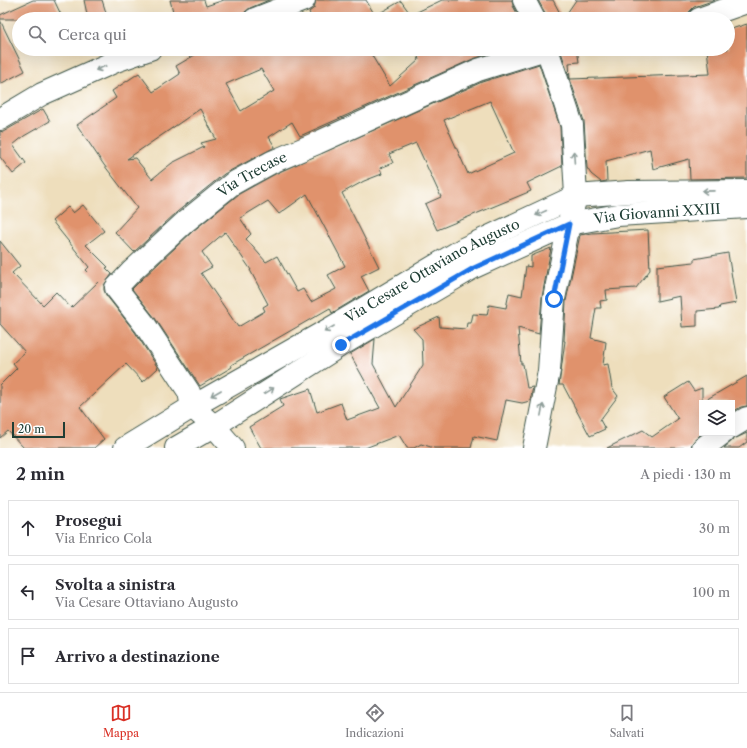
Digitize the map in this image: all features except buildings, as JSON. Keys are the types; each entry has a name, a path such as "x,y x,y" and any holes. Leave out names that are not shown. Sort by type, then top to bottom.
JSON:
{"street":[{"path":"273,12 304,0"},
{"path":"524,0 530,12"},
{"path":"719,12 747,2"},
{"path":"0,119 42,94 130,56"},
{"name":"Via Trecase","path":"192,407 188,392 145,325 116,288 132,271 185,222 232,184 272,162 317,144 478,70 524,56"},
{"path":"534,448 549,371 554,299 576,196 572,125 549,56"},
{"name":"Via Giovanni XXIII","path":"576,196 629,192 747,191"},
{"name":"Via Cesare Ottaviano Augusto","path":"125,448 192,407 331,328 465,248 576,196"},
{"name":"Via Giovanni XXIII","path":"569,224 618,215 747,207"},
{"name":"Via Cesare Ottaviano Augusto","path":"176,448 214,426 341,345 474,268 569,224"},
{"path":"192,407 214,426 234,448"},
{"path":"735,425 747,418"},
{"path":"703,448 719,436"}],"route":[{"path":"341,345 474,268 569,224 554,299"}]}
